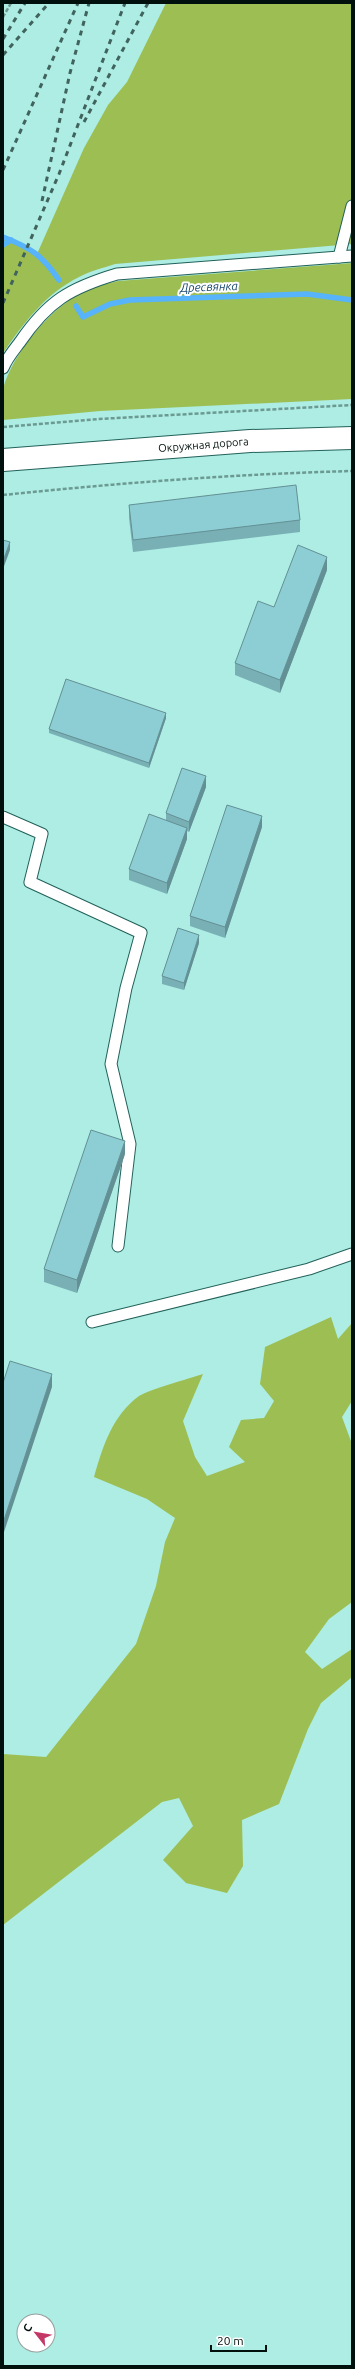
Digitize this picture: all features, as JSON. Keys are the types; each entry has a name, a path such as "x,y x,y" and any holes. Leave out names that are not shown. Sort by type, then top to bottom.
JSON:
{"main road":[{"name":"Окружная дорога","path":"3,460 250,441 352,438"}],"lane":[{"path":"339,257 352,206"},
{"path":"3,368 34,321 59,298 84,284 117,274 352,256"},
{"path":"3,818 42,834 30,882 141,933 126,988 111,1064 130,1144 118,1246"},
{"path":"92,1322 309,1269 352,1254"}],"path":[{"path":"3,17 12,3"},
{"path":"3,427 56,422 352,405"},
{"path":"3,494 298,472 352,471"}],"green space":[{"path":"166,3 352,3 352,244 115,264 101,268 83,275 56,292 27,320 3,353 3,237 37,254 84,148 108,105 127,82"},
{"path":"352,263 352,399 100,411 3,420 3,389 8,375 25,345 48,318 61,306 88,289 118,281"},
{"path":"331,1317 338,1339 352,1323 352,1401 342,1417 352,1444 352,1602 329,1619 305,1652 322,1669 352,1649 352,1677 321,1703 308,1729 279,1804 242,1820 243,1866 227,1893 186,1883 163,1860 193,1826 179,1798 162,1802 3,1925 3,1754 46,1757 136,1644 156,1586 165,1542 175,1518 147,1499 94,1477 105,1443 115,1422 139,1396 161,1387 203,1374 183,1421 195,1457 207,1476 245,1462 229,1447 241,1420 264,1418 274,1401 260,1384 265,1347"}],"building":[{"path":"296,485 300,520 133,540 129,505"},
{"path":"3,540 10,542 3,561"},
{"path":"298,545 327,557 280,680 235,663 258,601 274,607"},
{"path":"66,679 166,713 149,763 49,729"},
{"path":"182,768 206,776 189,822 166,813"},
{"path":"227,805 262,816 225,927 190,916"},
{"path":"149,814 187,828 167,883 129,869"},
{"path":"178,928 199,935 184,983 162,976"},
{"path":"91,1130 125,1141 77,1280 44,1269"},
{"path":"10,1361 52,1374 3,1523 3,1383"}],"waterway":[{"name":"Дресвянка","path":"3,237 35,253 47,264 59,280"},
{"path":"3,245 11,240"},
{"name":"Дресвянка","path":"76,306 83,317 110,304 130,300 307,294 352,300"}],"railway":[{"path":"3,39 25,3"},
{"path":"3,55 49,3"},
{"path":"3,170 78,3"},
{"path":"42,201 70,73 89,3"},
{"path":"3,303 59,174 125,3"},
{"path":"84,122 148,3"}]}
